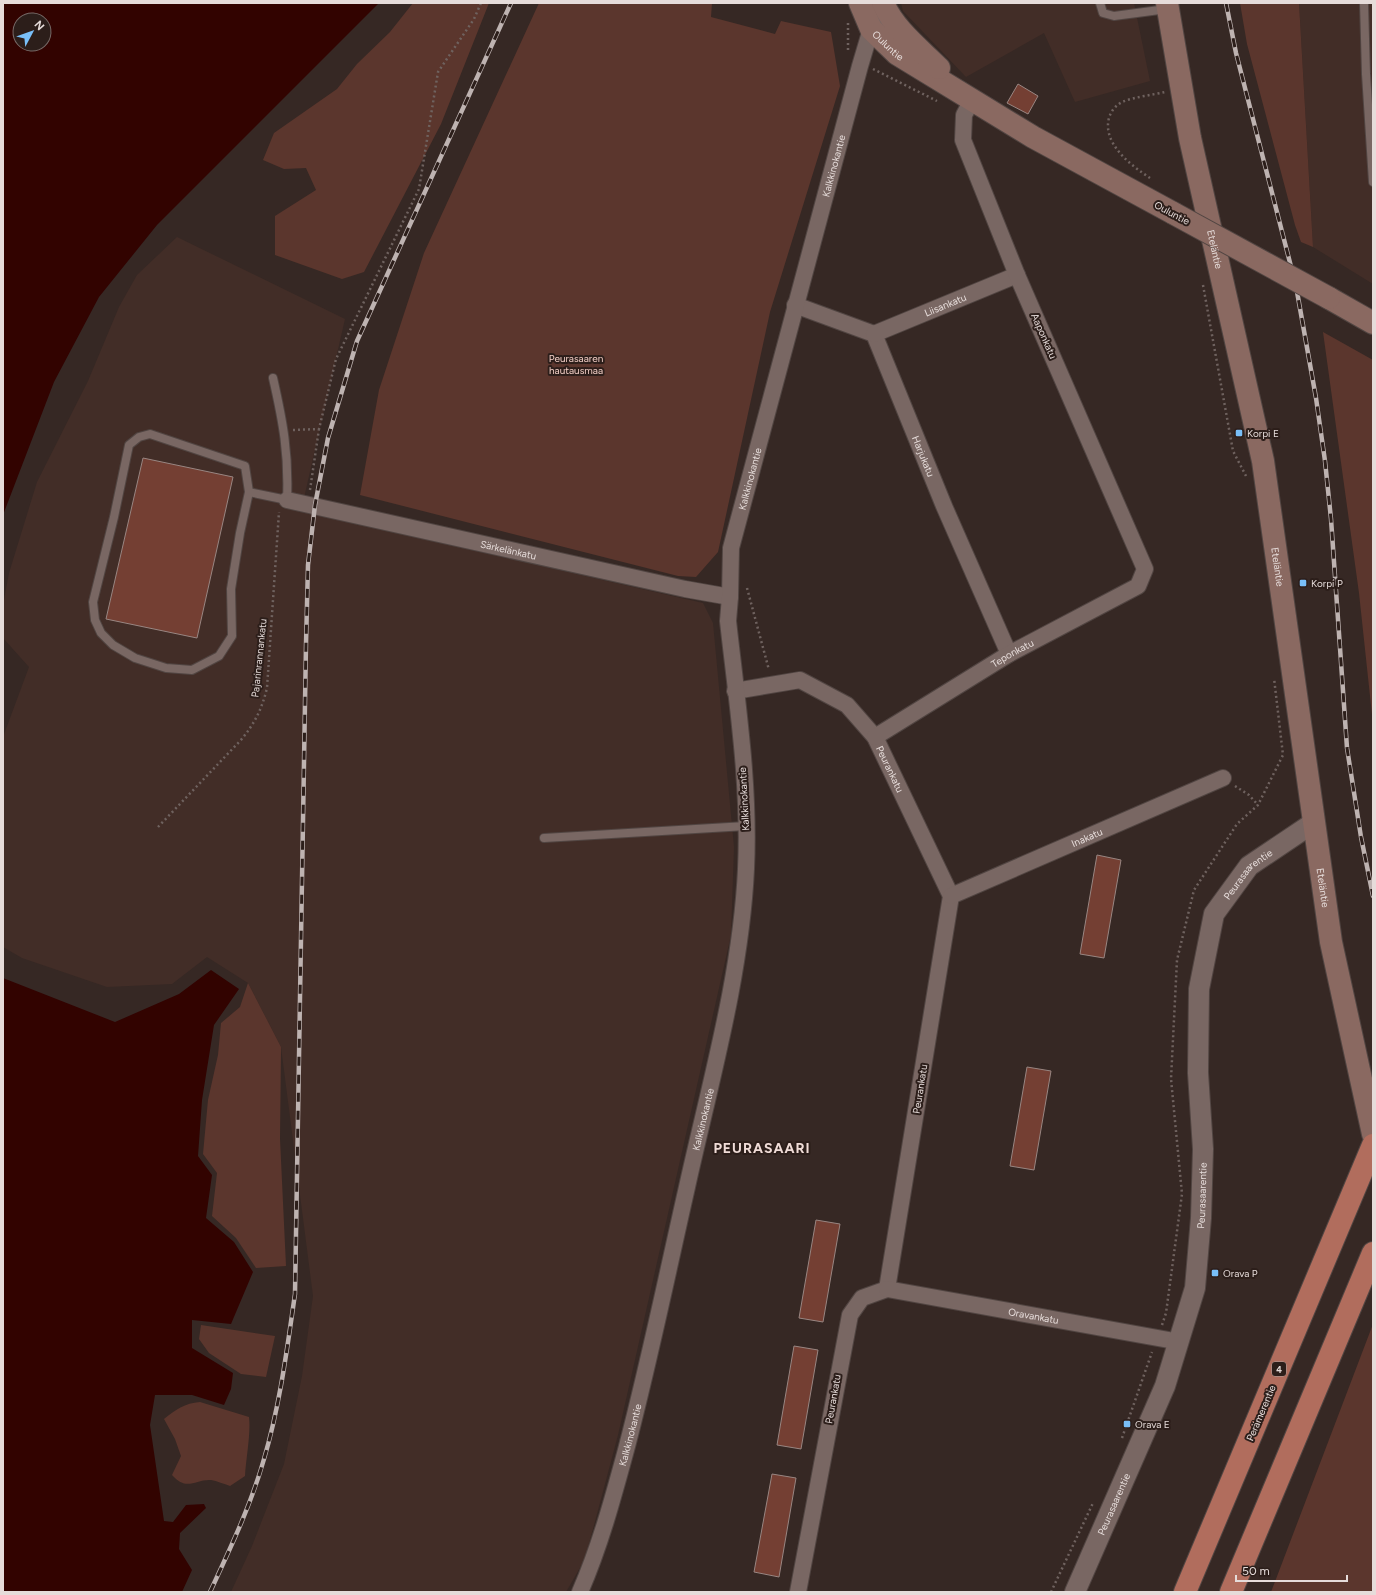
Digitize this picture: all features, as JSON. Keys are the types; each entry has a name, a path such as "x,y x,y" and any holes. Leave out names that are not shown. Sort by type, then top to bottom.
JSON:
{"highway":[{"name":"Perämerentie","path":"1185,1592 1373,1145"},
{"path":"1231,1592 1373,1253"}],"main road":[{"name":"Ouluntie","path":"860,3 871,29 897,54 1033,137 1373,323"},
{"name":"Eteläntie","path":"1167,6 1190,138 1263,462 1331,942 1356,1062 1373,1134"},
{"name":"Ouluntie","path":"886,8 912,43 972,100"}],"street":[{"name":"Kalkkinokantie","path":"580,1592 608,1515 642,1391 726,1010 741,929 746,868 746,826 744,782 728,620 731,548 795,305 871,29 886,8"},
{"name":"Aaponkatu","path":"972,100 964,115 962,140 1017,275 1145,568"},
{"name":"Liisankatu","path":"874,334 1017,275"},
{"path":"795,305 874,334"},
{"name":"Harjukatu","path":"874,334 944,506 1009,654"},
{"name":"Särkelänkatu","path":"284,499 685,589 730,597"},
{"name":"Teponkatu","path":"874,737 1009,654 1138,586 1145,568"},
{"name":"Peurankatu","path":"736,691 772,683 800,680 847,705 874,737 951,896 887,1289 862,1298 850,1315 798,1592"},
{"name":"Inakatu","path":"951,896 1223,778"},
{"name":"Peurasaarentie","path":"1075,1592 1165,1386 1180,1342 1195,1288 1201,1226 1203,1149 1198,1073 1199,989 1214,914 1249,866 1313,823"},
{"name":"Oravankatu","path":"887,1289 1180,1342"}],"lane":[{"path":"1100,3 1103,13 1114,16 1167,6"},
{"path":"1364,3 1366,74 1373,182"},
{"path":"249,492 284,499 289,472 285,430 273,378"},
{"path":"150,434 246,466 249,492 240,532 232,589 232,636 220,656 192,670 166,668 135,658 113,645 101,633 95,620 93,602 114,517 129,445 139,437 150,434"},
{"path":"544,838 746,826"}],"path":[{"path":"309,504 319,429 336,360 419,189 438,72 474,19 481,3"},
{"path":"871,76 873,69"},
{"path":"1151,179 1128,161 1116,147 1110,137 1107,124 1111,111 1122,102 1167,92"},
{"path":"285,430 319,429"},
{"name":"Pajarinrannankatu","path":"158,827 250,730 261,708 266,688 284,499"},
{"path":"745,581 772,683"},
{"path":"1223,778 1249,795 1258,805"}],"shaded area":[{"path":"3,3 379,3 157,225 99,297 54,382 3,515"},
{"path":"901,3 1134,3 1150,81 1075,102 1044,33 966,77 903,11"},
{"path":"1299,3 1373,3 1373,284 1313,247"},
{"path":"177,237 345,319 301,511 703,603 713,623 734,847 731,935 618,1435 585,1559 566,1592 231,1592 252,1546 284,1464 302,1376 313,1296 281,1047 248,983 207,957 172,984 107,987 22,958 3,947 3,737 29,667 3,638 3,605 9,573 37,482 88,381 119,307 137,275"},
{"path":"211,970 239,989 214,1025 202,1100 198,1156 212,1175 206,1218 234,1242 253,1272 231,1324 192,1320 192,1348 233,1373 231,1389 224,1405 192,1395 155,1395 150,1425 164,1521 173,1522 186,1505 204,1504 206,1508 180,1533 179,1549 192,1570 182,1592 3,1592 3,978 115,1022 179,994"}],"green space":[{"path":"413,3 489,3 441,124 364,272 342,279 275,255 275,216 316,190 306,168 284,169 263,160 274,133 337,89 357,64 390,32"},
{"name":"Peurasaaren hautausmaa","path":"539,3 712,3 711,17 775,34 781,21 831,32 840,86 770,312 718,552 696,577 678,576 360,495 379,390 424,253"},
{"path":"1240,3 1299,3 1313,247 1301,242 1295,225 1247,44"},
{"path":"1323,332 1373,360 1373,724 1359,593"},
{"path":"248,983 281,1047 280,1139 286,1266 256,1268 236,1238 212,1216 217,1173 203,1154 208,1100 218,1055 221,1023 240,1007"},
{"path":"1373,1324 1373,1592 1271,1592 1276,1579"},
{"path":"201,1325 275,1336 266,1377 241,1374 209,1353 199,1339"},
{"path":"200,1402 249,1417 249,1438 245,1476 230,1486 211,1480 187,1484 177,1480 172,1475 181,1456 175,1439 164,1419 180,1408"}],"building":[{"path":"1018,84 1038,96 1028,114 1007,103"},
{"path":"143,458 233,477 197,638 106,619"},
{"path":"1097,855 1121,860 1104,958 1080,954"},
{"path":"1027,1067 1051,1071 1034,1170 1010,1166"},
{"path":"816,1220 840,1224 823,1322 799,1318"},
{"path":"794,1346 818,1350 801,1449 777,1445"},
{"path":"772,1474 796,1478 779,1577 754,1572"}],"railway":[{"path":"210,1592 246,1510 259,1476 270,1439 279,1398 295,1294 308,565 315,505 328,438 357,341 511,3"},
{"path":"1226,3 1236,53 1296,286 1316,398 1331,519 1347,748 1361,837 1373,896"}],"place":[{"name":"Korpi E","path":"1239,433"},
{"name":"Korpi P","path":"1303,583"},
{"name":"Orava P","path":"1215,1273"},
{"name":"Orava E","path":"1127,1424"}],"district":[{"name":"PEURASAARI","path":"762,1148"}]}
